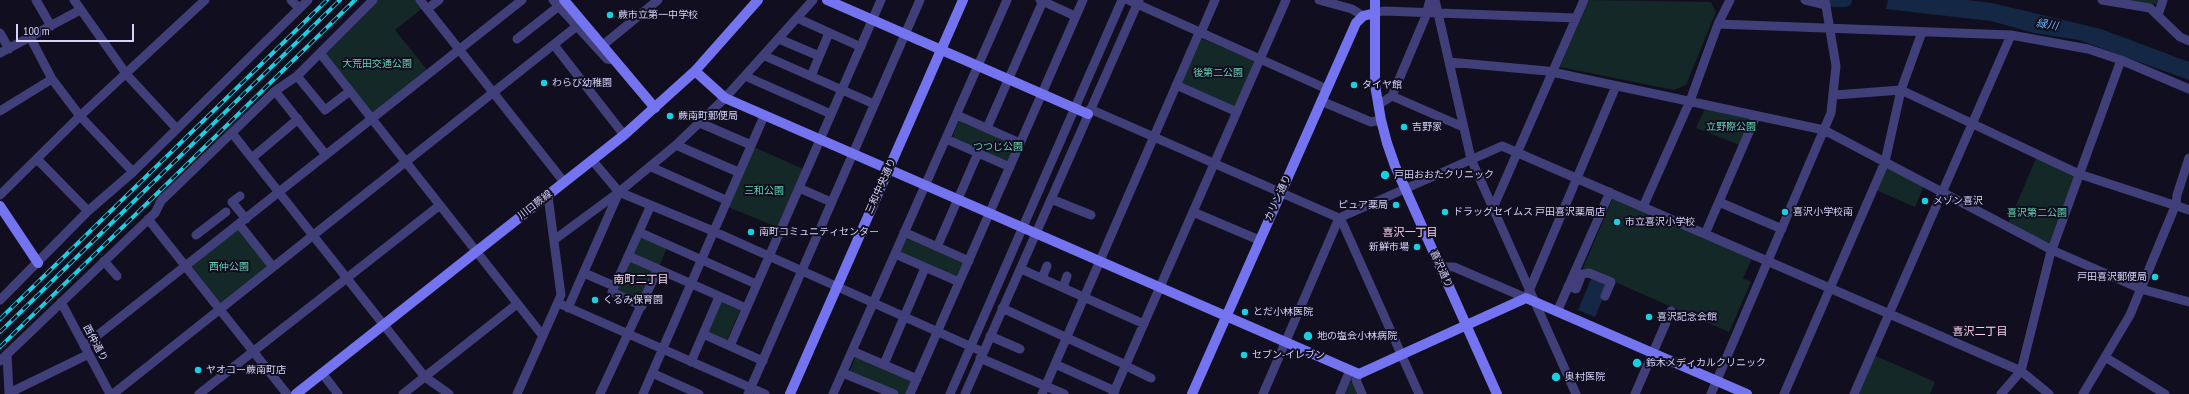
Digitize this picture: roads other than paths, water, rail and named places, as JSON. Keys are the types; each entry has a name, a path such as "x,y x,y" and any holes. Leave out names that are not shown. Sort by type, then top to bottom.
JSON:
{"street":[{"path":"36,0 51,26"},
{"path":"74,0 126,75 176,128"},
{"path":"0,195 80,116 126,75 205,0"},
{"path":"292,0 299,8"},
{"path":"0,300 88,211 133,172 176,128 308,0"},
{"path":"0,361 154,213 160,201 275,91 297,76 373,0"},
{"path":"420,0 564,182"},
{"path":"428,9 439,0"},
{"path":"7,354 9,394 86,350 242,221 522,0"},
{"path":"603,45 658,0"},
{"name":"川口蕨線","path":"296,394 624,135 695,71 758,0"},
{"path":"554,240 620,192 651,167 700,123 765,56 812,0"},
{"path":"827,0 1041,94 1154,137 1339,218 1419,394"},
{"path":"730,346 881,0"},
{"path":"749,391 920,0"},
{"name":"三和中央通り","path":"790,394 963,0"},
{"path":"833,394 1006,0"},
{"path":"910,394 990,214 1082,0"},
{"path":"950,394 1122,0"},
{"path":"1128,0 1138,3 1199,33 1326,88"},
{"path":"1044,390 1176,85 1215,0"},
{"path":"1055,364 1114,393 1286,0"},
{"path":"1319,0 1352,9 1363,16 1383,11 1576,18"},
{"name":"喜沢通り","path":"1375,0 1375,75 1378,105 1391,155 1497,394"},
{"path":"1378,105 1392,96 1427,13 1430,0"},
{"path":"1434,0 1471,159 1530,296 1576,394"},
{"path":"1492,208 1584,0"},
{"path":"1643,207 1690,101 1718,24 1730,0"},
{"path":"1710,394 1831,113 1835,95 1836,66 1825,3 1805,0"},
{"path":"2102,0 2150,8 2180,37 2189,41"},
{"path":"2158,15 2162,0"},
{"path":"987,128 1009,80 1041,1 1075,16"},
{"path":"517,39 559,2 603,45 655,108"},
{"path":"964,394 1021,269 1138,3"},
{"path":"0,53 80,10"},
{"name":"カリン通り","path":"1192,394 1326,88 1356,22 1363,16"},
{"path":"797,18 861,47"},
{"path":"1718,24 2011,35 2088,49 2121,60 2189,89"},
{"path":"113,394 554,45 582,26"},
{"path":"582,26 607,59 614,60"},
{"path":"1784,394 1885,162 1901,90 1922,32"},
{"path":"0,33 9,49"},
{"path":"811,76 829,33"},
{"path":"1854,394 2011,35"},
{"path":"30,37 52,79 80,116 133,172"},
{"path":"779,39 820,56"},
{"path":"554,45 624,135"},
{"path":"320,53 543,336"},
{"path":"765,56 874,104"},
{"path":"2001,394 2021,371 2052,250 2121,60"},
{"path":"1449,62 1552,72 1824,130 2052,250 2141,289 2189,302"},
{"path":"695,71 725,98 764,116 1354,372"},
{"path":"297,76 325,110 350,91"},
{"path":"745,76 831,114"},
{"path":"0,111 52,79"},
{"path":"1176,85 1237,112"},
{"path":"1340,394 1354,372 1466,325 1530,296 1616,86"},
{"path":"1835,95 1901,90 2079,174 2117,188 2176,204 2189,210"},
{"path":"275,91 326,155"},
{"path":"1392,96 1463,127"},
{"path":"1321,101 1371,122 1381,120"},
{"path":"956,115 1020,143"},
{"path":"643,394 738,172 764,116"},
{"path":"1705,234 1756,116"},
{"path":"252,158 298,119"},
{"path":"700,123 751,145"},
{"path":"232,133 425,377 449,394"},
{"path":"946,138 1010,166"},
{"path":"676,145 738,172"},
{"path":"1263,394 1339,218 1502,146 1578,177 1643,207 2021,371 2049,394"},
{"path":"937,247 978,153"},
{"path":"2083,394 2130,315 2176,204 2177,195 2189,158"},
{"path":"36,159 88,211"},
{"path":"592,160 620,192 713,231 971,346 982,355 1044,390 1064,394"},
{"path":"651,167 726,200"},
{"path":"799,188 831,202"},
{"path":"568,308 620,192"},
{"path":"1557,312 1610,192"},
{"path":"240,196 232,202 242,221 273,267"},
{"path":"517,394 561,295 548,196"},
{"path":"1051,199 1091,215"},
{"path":"1719,202 1782,229"},
{"path":"642,306 612,292 651,204"},
{"path":"199,394 440,205"},
{"path":"0,206 38,263"},
{"path":"196,235 226,212"},
{"path":"1193,212 1259,240"},
{"path":"148,219 187,266 287,394"},
{"path":"206,227 218,241"},
{"path":"639,232 756,284"},
{"path":"904,232 969,260"},
{"path":"895,254 959,282"},
{"path":"628,256 746,308"},
{"path":"104,261 117,276"},
{"path":"1042,278 1047,266"},
{"path":"1441,267 1454,267 1530,296 1557,312 1747,394"},
{"path":"884,364 926,268"},
{"path":"600,394 658,269"},
{"path":"1021,269 1144,324"},
{"path":"584,273 614,286"},
{"path":"1568,286 1576,289 1582,274 1589,273 1611,282 1605,296"},
{"path":"1062,287 1068,276"},
{"path":"691,362 719,297"},
{"name":"西仲通り","path":"61,302 110,394"},
{"path":"558,303 691,362 749,391 765,394"},
{"path":"403,394 518,304"},
{"path":"1002,308 1067,337 1151,378"},
{"path":"1635,394 1671,311"},
{"path":"703,334 763,360"},
{"path":"990,336 1020,349"},
{"path":"852,351 917,379"},
{"path":"2105,357 2165,394"},
{"path":"1354,372 1362,394"},
{"path":"322,373 338,394"},
{"path":"652,373 699,394"},
{"path":"843,373 874,390 894,394"}],"water":[{"name":"緑川","path":"1888,0 1967,0 1992,3 2101,29 2189,62 2189,80 2079,40 2034,33 1991,21 1886,9"},
{"path":"1592,277 1609,284 1595,317 1578,310"}],"waterway":[{"name":"緑川","path":"1833,0 1845,0"}],"railway":[{"path":"0,319 327,0"},
{"path":"0,332 340,0"},
{"path":"0,347 355,0"}],"place":[{"name":"蕨市立第一中学校","path":"610,15"},
{"name":"わらび幼稚園","path":"544,83"},
{"name":"タイヤ館","path":"1354,85"},
{"name":"蕨南町郵便局","path":"670,116"},
{"name":"吉野家","path":"1404,127"},
{"name":"戸田おおたクリニック","path":"1385,175"},
{"name":"メゾン喜沢","path":"1925,201"},
{"name":"ピュア薬局","path":"1396,205"},
{"name":"ドラッグセイムス 戸田喜沢薬局店","path":"1445,212"},
{"name":"喜沢小学校南","path":"1785,212"},
{"name":"市立喜沢小学校","path":"1617,222"},
{"name":"南町コミュニティセンター","path":"751,232"},
{"name":"新鮮市場","path":"1417,247"},
{"name":"戸田喜沢郵便局","path":"2155,277"},
{"name":"くるみ保育園","path":"595,300"},
{"name":"とだ小林医院","path":"1245,312"},
{"name":"喜沢記念会館","path":"1649,317"},
{"name":"地の塩会小林病院","path":"1308,336"},
{"name":"セブン-イレブン","path":"1244,355"},
{"name":"鈴木メディカルクリニック","path":"1637,363"},
{"name":"ヤオコー蕨南町店","path":"198,370"},
{"name":"奥村医院","path":"1556,377"}],"district":[{"name":"喜沢一丁目","path":"1410,233"},
{"name":"南町二丁目","path":"641,280"},
{"name":"喜沢二丁目","path":"1980,332"}],"park label":[{"name":"大荒田交通公園","path":"377,64"},
{"name":"後第二公園","path":"1218,73"},
{"name":"立野際公園","path":"1731,127"},
{"name":"つつじ公園","path":"998,147"},
{"name":"三和公園","path":"764,191"},
{"name":"喜沢第二公園","path":"2037,213"},
{"name":"西仲公園","path":"229,267"}]}
